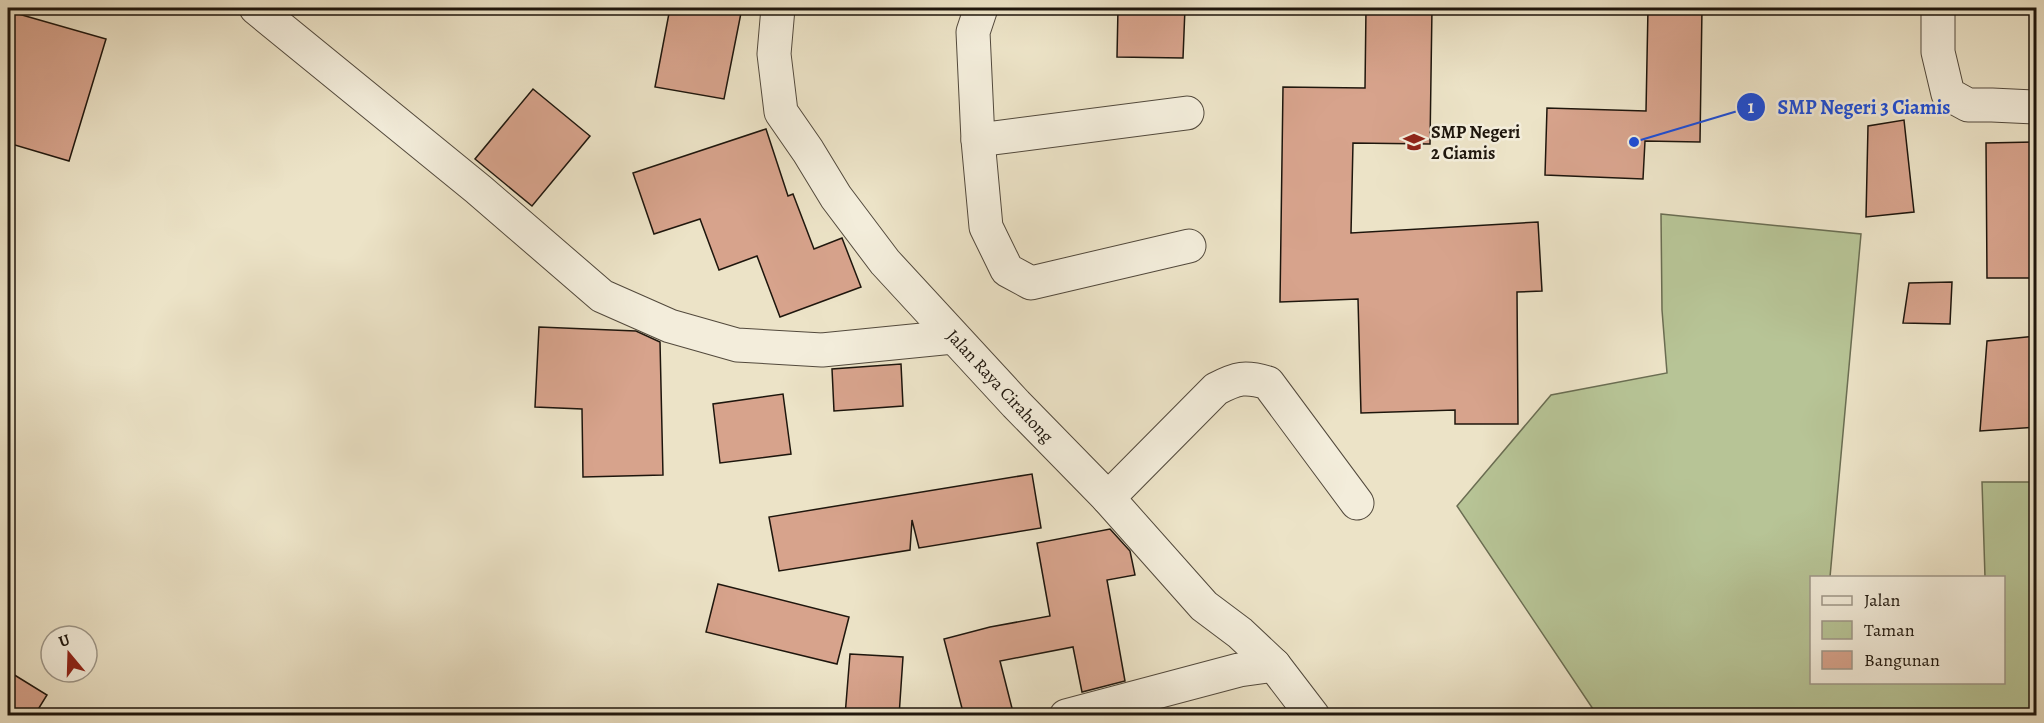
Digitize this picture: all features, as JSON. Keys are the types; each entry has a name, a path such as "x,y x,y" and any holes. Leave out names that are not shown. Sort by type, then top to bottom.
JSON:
{"street":[{"path":"256,8 495,203 602,296 670,326 736,345 822,350 953,337"},
{"name":"Jalan Raya Cirahong","path":"778,8 774,54 781,112 836,197 885,262 953,337 1108,498 1204,606 1240,633 1274,665 1313,716"},
{"path":"981,8 973,32 978,140 986,228 1007,270 1031,283 1189,246"},
{"path":"1938,8 1938,52 1948,94 1968,105 2037,107"},
{"path":"978,140 1187,113"},
{"path":"1108,498 1216,389 1234,379 1250,378 1268,383 1357,503"},
{"path":"1066,716 1239,670 1274,665"}],"green space":[{"path":"1661,214 1861,234 1830,576 1810,576 1810,684 2005,684 2005,576 1985,576 1982,482 2036,482 2036,715 1597,715 1457,506 1551,395 1667,373 1662,310"}],"building":[{"path":"670,8 742,8 724,99 655,87"},
{"path":"1118,8 1185,8 1183,58 1117,57"},
{"path":"1366,8 1432,8 1430,144 1353,143 1351,233 1538,222 1542,291 1517,292 1518,424 1455,424 1455,410 1361,413 1358,299 1280,302 1283,87 1365,88"},
{"path":"1648,8 1702,8 1700,142 1645,141 1643,179 1545,175 1547,108 1646,111"},
{"path":"8,11 106,39 69,161 8,143"},
{"path":"533,89 590,136 532,206 475,159"},
{"path":"1904,120 1914,212 1866,217 1868,126"},
{"path":"766,129 788,196 793,194 814,249 842,238 861,287 780,317 757,256 719,270 700,219 654,234 633,173"},
{"path":"2037,142 2037,278 1987,278 1986,143"},
{"path":"1952,282 1950,324 1903,323 1909,283"},
{"path":"539,327 636,331 660,342 663,475 583,477 582,409 535,407"},
{"path":"2037,336 2037,427 1980,431 1987,341"},
{"path":"901,364 903,406 834,411 832,369"},
{"path":"783,394 791,454 720,463 713,404"},
{"path":"1032,474 1041,528 919,548 912,520 910,550 779,571 769,517"},
{"path":"1110,529 1130,551 1135,575 1107,580 1125,681 1082,692 1073,647 1000,661 1014,716 964,716 944,639 990,627 1050,616 1037,543"},
{"path":"718,584 849,617 837,664 706,632"},
{"path":"850,654 903,657 899,716 845,716"},
{"path":"8,671 47,695 34,716 8,716"}],"place":[{"name":"SMP Negeri 2 Ciamis","path":"1414,142"},
{"name":"SMP Negeri 3 Ciamis","path":"1634,142"}]}
